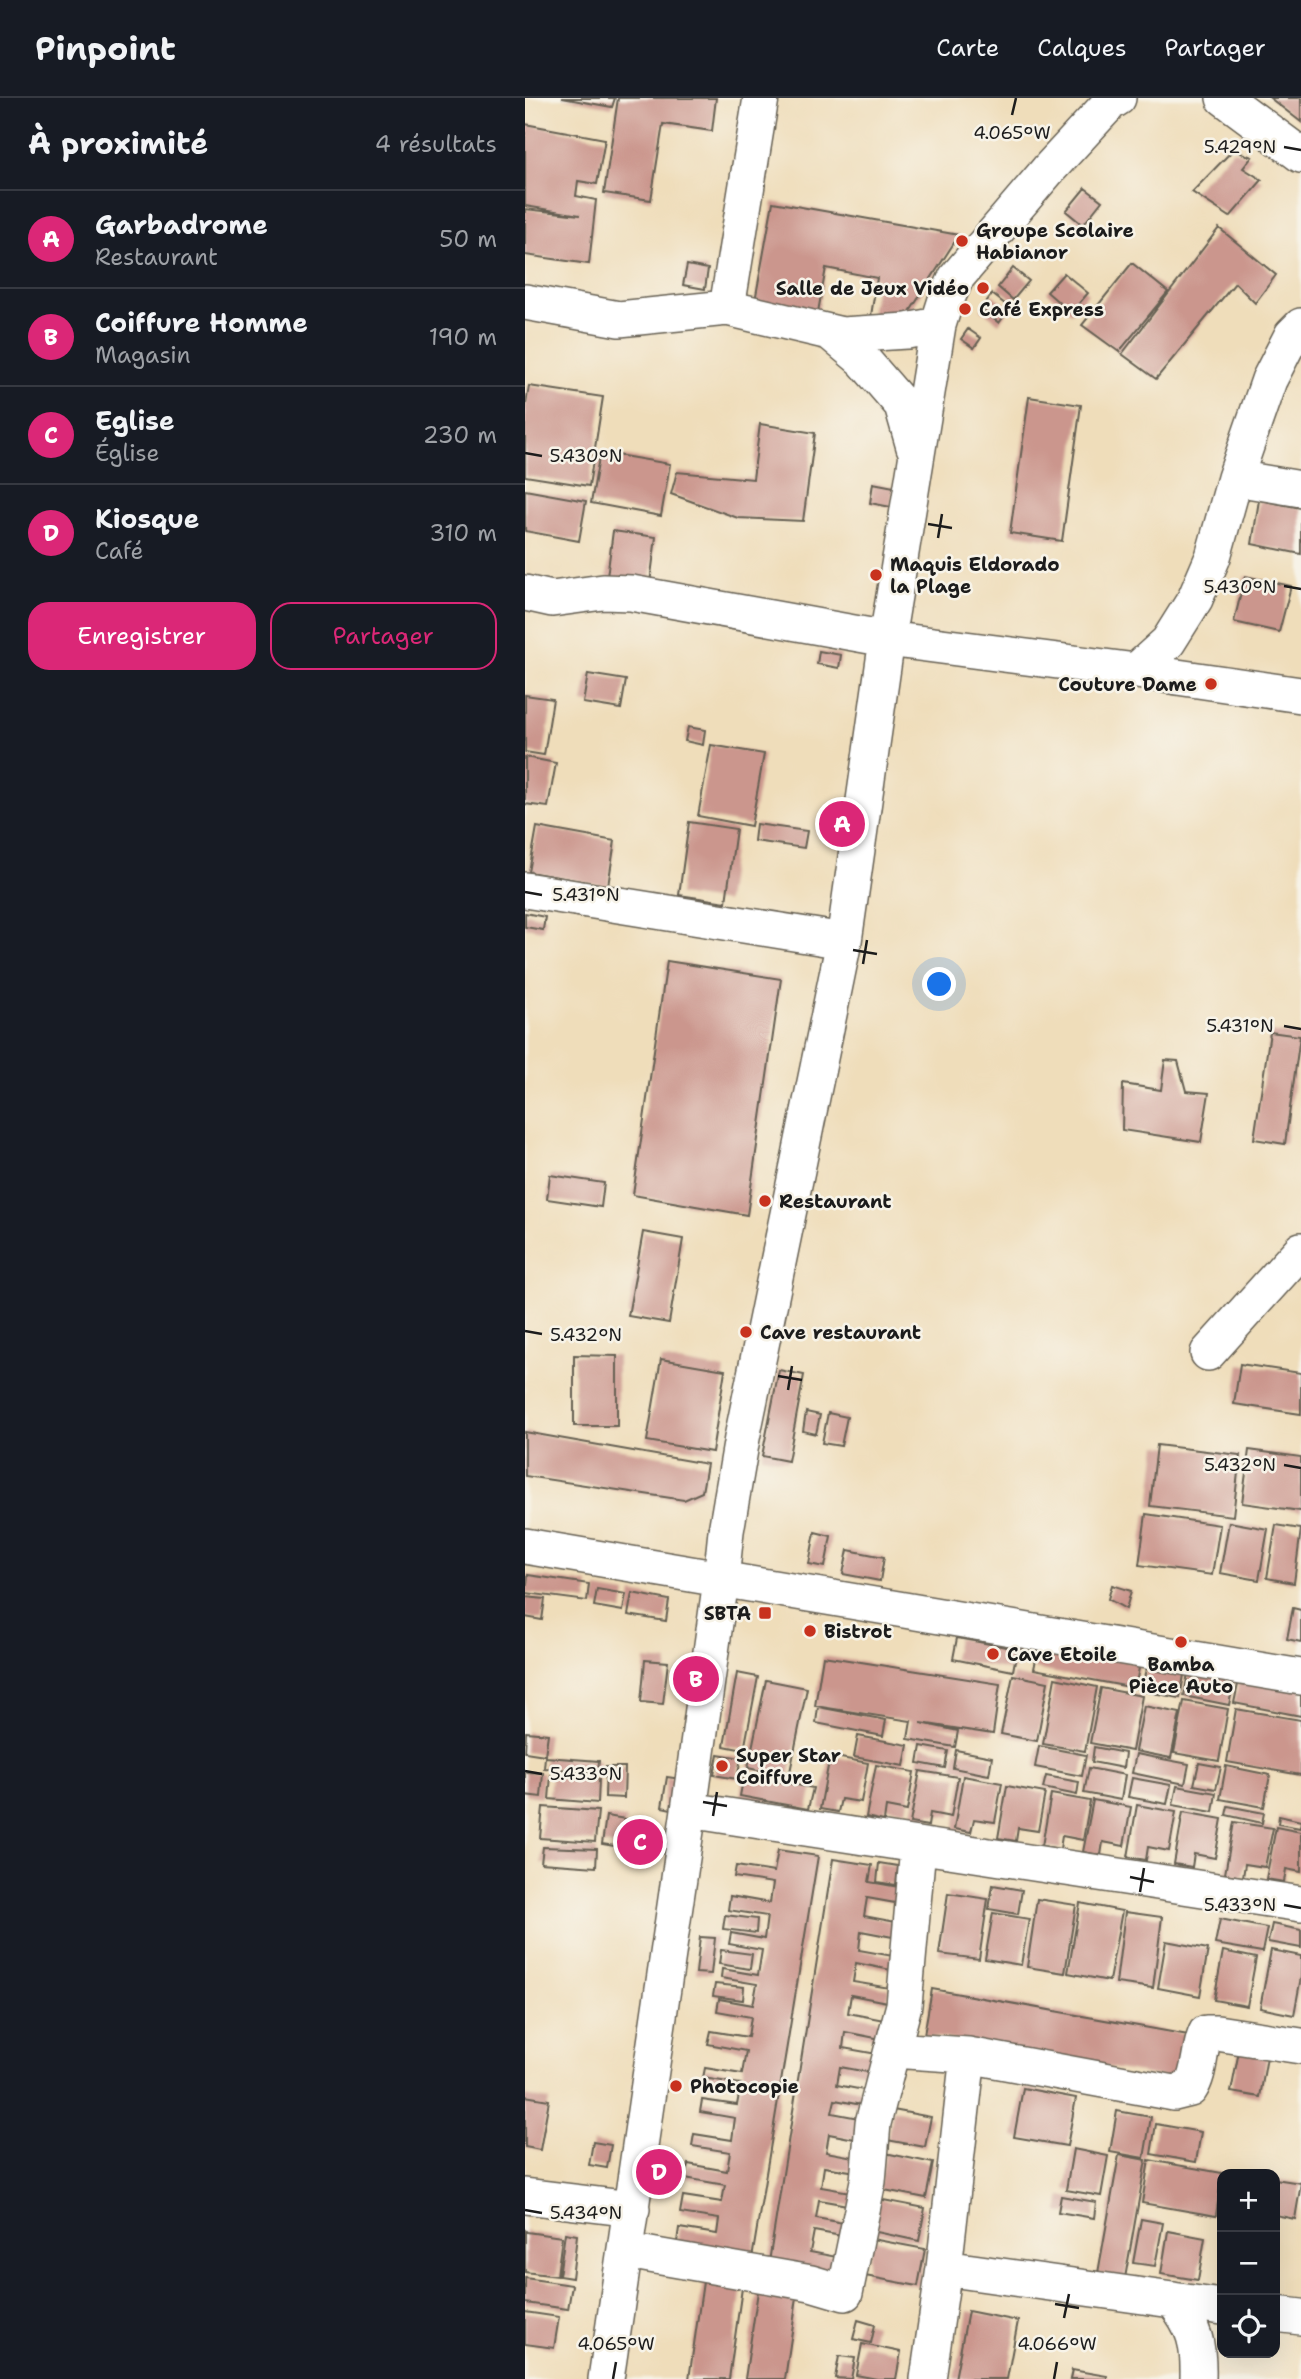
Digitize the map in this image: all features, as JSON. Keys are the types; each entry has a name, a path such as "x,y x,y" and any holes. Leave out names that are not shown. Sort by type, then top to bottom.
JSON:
{"street":[{"path":"727,309 761,98"},
{"path":"607,2379 689,1810 726,1531 742,1438 844,941 887,639 938,325 956,278 1048,170 1110,103 1118,98"},
{"path":"1224,98 1301,155"},
{"path":"525,302 619,319 727,309 842,335 874,335 938,325"},
{"path":"1136,671 1168,642 1195,598 1213,557 1235,478 1269,380 1292,335 1301,326"},
{"path":"831,333 863,360 902,405 916,457"},
{"path":"1235,478 1301,489"},
{"path":"525,593 552,599 603,592 631,593 887,639 1301,695"},
{"path":"525,890 844,941"},
{"path":"1208,1353 1301,1250"},
{"path":"525,1546 1301,1677"},
{"path":"689,1810 1301,1904"},
{"path":"627,2251 811,2283 845,2293 868,2182 873,2123 904,2006 918,1847"},
{"path":"892,2050 968,2055 1174,2093 1190,2089 1196,2080 1201,2045 1206,2033 1301,2046"},
{"path":"928,2379 944,2268 968,2055"},
{"path":"525,2196 632,2209"},
{"path":"944,2268 1217,2305"},
{"path":"1173,2300 1194,2330 1198,2345 1198,2379"},
{"path":"1280,2315 1301,2317"}],"building":[{"path":"562,98 615,98 612,107"},
{"path":"618,98 716,98 712,131 663,124 651,200 604,193"},
{"path":"1270,98 1301,98 1301,122"},
{"path":"525,124 605,139 597,184 578,181 576,196 596,200 589,264 525,255 525,209 580,215 525,206"},
{"path":"1233,150 1252,157 1243,168 1262,180 1230,217 1192,192"},
{"path":"1085,188 1102,201 1083,225 1066,211"},
{"path":"773,202 959,235 900,327 870,322 877,278 826,268 818,312 755,301"},
{"path":"1219,228 1276,275 1255,303 1235,283 1156,379 1122,354"},
{"path":"1132,263 1168,292 1119,352 1082,325"},
{"path":"687,265 708,269 705,289 683,285"},
{"path":"1013,268 1029,281 1013,300 998,287"},
{"path":"1064,273 1088,293 1071,313 1047,292"},
{"path":"992,294 1010,308 999,323 981,309"},
{"path":"968,329 981,338 974,348 961,339"},
{"path":"529,386 603,397 589,486 525,476 525,410"},
{"path":"1029,397 1081,405 1062,541 1010,533"},
{"path":"760,424 815,433 803,521 738,518 671,494 677,472 753,479"},
{"path":"600,452 670,464 661,516 591,503"},
{"path":"873,483 894,487 891,507 870,503"},
{"path":"525,490 586,501 579,541 525,531"},
{"path":"1259,500 1301,508 1301,554 1252,544"},
{"path":"613,531 656,537 650,583 607,577"},
{"path":"1245,576 1291,586 1279,632 1234,622"},
{"path":"819,651 841,655 839,668 817,664"},
{"path":"588,674 626,680 621,709 583,703"},
{"path":"525,695 553,699 544,755 525,752"},
{"path":"688,727 705,730 703,745 685,741"},
{"path":"711,745 764,754 751,826 698,816"},
{"path":"525,757 556,763 548,807 525,804"},
{"path":"689,822 736,829 726,902 679,895"},
{"path":"756,824 807,831 804,848 754,841"},
{"path":"537,827 615,841 608,886 529,872"},
{"path":"525,913 545,917 543,930 525,927"},
{"path":"667,961 781,979 747,1215 633,1195"},
{"path":"1270,1032 1300,1036 1285,1144 1254,1139"},
{"path":"1165,1060 1178,1061 1186,1091 1209,1093 1201,1142 1122,1130 1123,1084 1161,1090"},
{"path":"550,1175 604,1183 601,1207 547,1199"},
{"path":"643,1232 683,1239 669,1323 628,1316"},
{"path":"574,1355 617,1356 617,1426 574,1426"},
{"path":"661,1359 725,1370 712,1452 647,1441"},
{"path":"1240,1364 1301,1373 1301,1414 1234,1404"},
{"path":"779,1370 804,1375 788,1461 762,1456"},
{"path":"806,1412 820,1415 816,1434 803,1431"},
{"path":"828,1413 847,1417 841,1446 822,1443"},
{"path":"525,1432 707,1464 702,1492 684,1500 525,1476"},
{"path":"1157,1445 1240,1455 1233,1516 1150,1506"},
{"path":"1249,1450 1301,1457 1301,1511 1242,1503"},
{"path":"1146,1514 1220,1525 1212,1575 1139,1565"},
{"path":"1229,1522 1268,1529 1259,1580 1220,1573"},
{"path":"1276,1525 1301,1529 1294,1583 1267,1578"},
{"path":"815,1532 831,1536 825,1567 809,1564"},
{"path":"848,1550 884,1557 880,1581 843,1574"},
{"path":"528,1575 589,1584 587,1601 526,1593"},
{"path":"1112,1585 1131,1591 1126,1609 1108,1599"},
{"path":"597,1589 626,1594 623,1611 594,1606"},
{"path":"632,1593 669,1600 666,1621 628,1615"},
{"path":"525,1597 545,1599 542,1620 525,1617"},
{"path":"1293,1608 1301,1610 1301,1642 1287,1639"},
{"path":"957,1638 1017,1649 1013,1671 953,1659"},
{"path":"1039,1644 1140,1663 1135,1688 1034,1669"},
{"path":"823,1656 1000,1684 993,1734 921,1723 958,1731 955,1747 908,1739 911,1721 815,1706"},
{"path":"645,1660 668,1662 663,1704 641,1702"},
{"path":"1147,1662 1185,1669 1180,1698 1142,1691"},
{"path":"1189,1667 1235,1675 1229,1705 1184,1696"},
{"path":"737,1673 758,1677 744,1750 724,1746"},
{"path":"1013,1675 1048,1682 1037,1741 1001,1734"},
{"path":"1240,1675 1301,1687 1301,1716 1234,1703"},
{"path":"1055,1678 1097,1687 1085,1751 1043,1744"},
{"path":"766,1680 807,1688 789,1777 748,1768"},
{"path":"1101,1688 1142,1696 1132,1751 1090,1743"},
{"path":"1184,1701 1228,1709 1219,1761 1174,1753"},
{"path":"1144,1706 1180,1713 1171,1758 1135,1751"},
{"path":"818,1707 886,1720 883,1736 816,1723"},
{"path":"1236,1709 1301,1720 1301,1775 1227,1762"},
{"path":"526,1732 548,1734 545,1755 525,1752"},
{"path":"858,1736 908,1745 904,1766 854,1757"},
{"path":"921,1746 948,1751 945,1768 918,1763"},
{"path":"1039,1746 1086,1755 1082,1776 1035,1767"},
{"path":"1094,1747 1125,1753 1123,1768 1092,1762"},
{"path":"956,1750 992,1757 989,1775 953,1768"},
{"path":"718,1754 741,1758 737,1779 714,1775"},
{"path":"1136,1754 1189,1764 1185,1784 1132,1773"},
{"path":"830,1756 868,1763 861,1802 841,1799 838,1812 820,1809"},
{"path":"545,1757 599,1761 598,1772 544,1768"},
{"path":"1199,1763 1221,1767 1216,1789 1194,1785"},
{"path":"876,1765 914,1772 907,1811 886,1807 884,1821 866,1817"},
{"path":"1226,1766 1270,1775 1264,1807 1220,1799"},
{"path":"606,1767 625,1767 624,1798 605,1797"},
{"path":"1089,1768 1125,1775 1121,1800 1084,1793"},
{"path":"920,1771 958,1777 951,1817 930,1813 928,1826 910,1823"},
{"path":"525,1772 543,1773 541,1797 525,1795"},
{"path":"551,1775 599,1779 598,1803 549,1799"},
{"path":"744,1775 813,1788 808,1809 740,1796"},
{"path":"963,1776 1002,1783 995,1822 974,1819 971,1832 954,1829"},
{"path":"1046,1776 1079,1782 1077,1795 1043,1788"},
{"path":"667,1777 681,1779 676,1810 662,1807"},
{"path":"1132,1778 1171,1785 1167,1804 1128,1797"},
{"path":"1007,1786 1045,1793 1038,1831 1018,1828 1016,1841 998,1838"},
{"path":"1177,1786 1216,1793 1213,1812 1173,1805"},
{"path":"1051,1794 1090,1801 1083,1840 1062,1836 1060,1849 1042,1846"},
{"path":"1093,1800 1131,1807 1124,1846 1103,1842 1101,1855 1083,1852"},
{"path":"1137,1805 1176,1812 1169,1851 1148,1847 1146,1860 1128,1857"},
{"path":"1228,1806 1264,1813 1262,1823 1226,1815"},
{"path":"543,1807 598,1811 595,1842 540,1838"},
{"path":"1183,1812 1222,1819 1215,1858 1194,1854 1192,1867 1174,1864"},
{"path":"606,1816 626,1819 621,1847 602,1844"},
{"path":"1279,1816 1301,1821 1300,1828 1278,1824"},
{"path":"1234,1822 1273,1828 1265,1867 1245,1864 1243,1877 1225,1874"},
{"path":"1276,1827 1301,1832 1301,1872 1286,1869 1284,1882 1266,1879"},
{"path":"543,1847 597,1849 596,1867 541,1863"},
{"path":"778,1850 818,1856 752,2259 676,2249 679,2228 717,2234 719,2219 680,2213 683,2196 722,2202 725,2185 685,2178 688,2164 727,2171 730,2152 692,2146 694,2134 732,2140 735,2118 700,2112 702,2100 737,2105 741,2084 703,2078 705,2068 742,2074 746,2051 708,2044 711,2031 748,2037 751,2017 717,2011 719,1999 753,2005 757,1984 721,1978 722,1969 758,1975 762,1950 729,1944 731,1933 764,1939 767,1916 728,1910 730,1896 770,1903 773,1883 734,1877 736,1866 774,1872"},
{"path":"833,1859 872,1865 869,1882 905,1888 901,1904 867,1898 864,1916 901,1923 898,1938 861,1931 859,1950 893,1956 891,1970 856,1963 853,1982 890,1988 887,2002 851,1995 848,2013 884,2020 881,2039 845,2032 843,2048 877,2054 873,2073 840,2067 837,2085 869,2091 867,2106 835,2100 832,2113 864,2119 860,2140 829,2134 826,2152 859,2158 857,2172 824,2167 821,2187 856,2193 853,2206 819,2200 816,2218 849,2224 847,2237 814,2231 810,2252 842,2258 839,2275 769,2262"},
{"path":"879,1863 898,1866 896,1885 877,1882"},
{"path":"993,1885 1022,1890 1018,1914 989,1909"},
{"path":"948,1893 988,1899 979,1959 939,1954"},
{"path":"1037,1899 1076,1905 1065,1973 1027,1967"},
{"path":"1080,1903 1122,1911 1109,1981 1068,1973"},
{"path":"1125,1912 1162,1917 1153,1988 1116,1983"},
{"path":"993,1913 1029,1919 1021,1965 985,1959"},
{"path":"725,1915 757,1919 756,1933 723,1929"},
{"path":"1220,1919 1267,1928 1262,1952 1215,1944"},
{"path":"1272,1924 1301,1930 1301,1948 1268,1942"},
{"path":"700,1937 715,1938 711,1974 696,1973"},
{"path":"1166,1941 1208,1949 1200,1996 1158,1988"},
{"path":"721,1950 752,1954 750,1969 719,1964"},
{"path":"1271,1950 1301,1956 1301,1977 1294,2015 1260,2008"},
{"path":"1223,1951 1256,1958 1247,2006 1214,2000"},
{"path":"715,1984 744,1987 743,2000 713,1996"},
{"path":"932,1989 1194,2036 1186,2081 924,2035"},
{"path":"1239,2051 1267,2057 1260,2097 1231,2092"},
{"path":"1023,2088 1076,2098 1067,2146 1014,2137"},
{"path":"525,2096 549,2100 540,2150 525,2147"},
{"path":"893,2110 931,2117 925,2147 887,2140"},
{"path":"1117,2111 1151,2117 1144,2158 1110,2152"},
{"path":"1156,2124 1201,2132 1196,2162 1151,2154"},
{"path":"593,2142 611,2145 607,2168 589,2165"},
{"path":"1073,2149 1108,2156 1101,2196 1066,2190"},
{"path":"885,2153 933,2163 926,2198 879,2189"},
{"path":"1119,2155 1146,2160 1125,2278 1098,2273"},
{"path":"1149,2160 1217,2172 1216,2216 1142,2203"},
{"path":"1280,2180 1301,2183 1295,2219 1280,2216"},
{"path":"1061,2196 1096,2202 1094,2218 1058,2212"},
{"path":"878,2199 925,2208 919,2241 872,2231"},
{"path":"1141,2219 1163,2223 1155,2266 1133,2263"},
{"path":"525,2230 562,2237 557,2276 525,2272"},
{"path":"1168,2231 1205,2238 1198,2280 1161,2274"},
{"path":"565,2233 577,2235 572,2278 559,2276"},
{"path":"872,2239 925,2249 918,2286 865,2276"},
{"path":"704,2275 743,2281 729,2379 689,2379"},
{"path":"525,2278 572,2285 568,2309 525,2303"},
{"path":"758,2291 797,2297 785,2379 745,2379"},
{"path":"968,2311 1018,2321 1007,2379 955,2379"},
{"path":"525,2312 559,2317 554,2348 525,2344"},
{"path":"858,2320 875,2325 871,2343 853,2339"},
{"path":"862,2344 901,2352 896,2379 856,2375"},
{"path":"839,2356 855,2358 851,2379 835,2378"},
{"path":"1072,2370 1107,2376 1107,2379 1070,2379"}],"place":[{"name":"Groupe Scolaire Habianor","path":"962,241"},
{"name":"Salle de Jeux Vidéo","path":"983,288"},
{"name":"Café Express","path":"965,309"},
{"name":"Maquis Eldorado la Plage","path":"876,575"},
{"name":"Couture Dame","path":"1211,684"},
{"name":"Garbadrome","path":"842,824"},
{"name":"Restaurant","path":"765,1201"},
{"name":"Cave restaurant","path":"746,1332"},
{"name":"SBTA","path":"765,1613"},
{"name":"Bistrot","path":"810,1631"},
{"name":"Bamba Pièce Auto","path":"1181,1642"},
{"name":"Cave Etoile","path":"993,1654"},
{"name":"Coiffure Homme","path":"696,1679"},
{"name":"Super Star Coiffure","path":"722,1766"},
{"name":"Eglise","path":"640,1842"},
{"name":"Photocopie","path":"676,2086"},
{"name":"Kiosque","path":"659,2172"}]}
